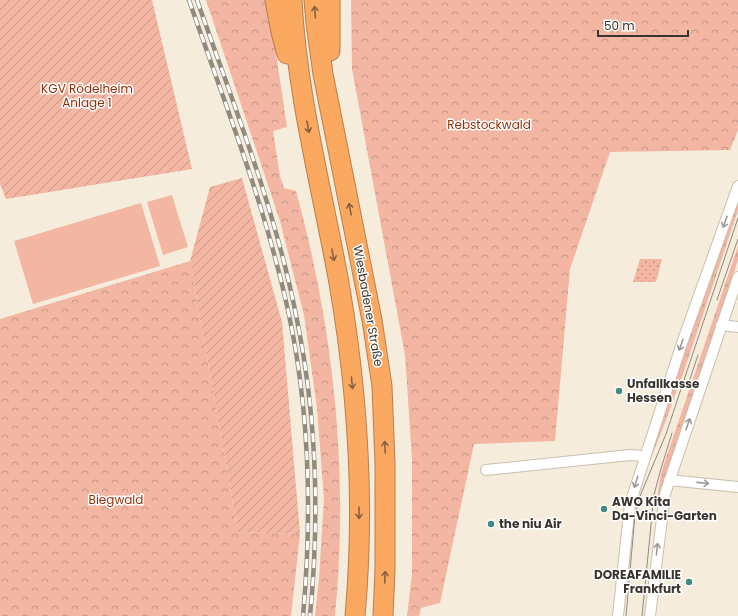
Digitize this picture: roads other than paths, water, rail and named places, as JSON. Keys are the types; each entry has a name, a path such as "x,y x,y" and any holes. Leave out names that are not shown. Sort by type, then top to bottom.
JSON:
{"highway":[{"path":"275,0 281,32 300,89"},
{"name":"Wiesbadener Straße","path":"292,0 293,31 300,89 346,326 353,388 359,462 359,536 355,616"},
{"name":"Wiesbadener Straße","path":"314,0 322,67 372,320 382,386 385,464 385,570 383,616"},
{"path":"330,0 332,120"}],"street":[{"path":"618,616 629,508 644,456 696,300 738,186"},
{"path":"650,616 662,509 668,480 738,277"},
{"path":"721,325 738,327"},
{"path":"486,470 630,455 644,456"},
{"path":"668,480 738,487"}],"tram line":[{"path":"626,616 635,515 640,496 666,434 738,218"},
{"path":"717,300 738,239"},
{"path":"687,388 698,355"},
{"path":"642,616 654,495 672,433"}],"railway":[{"path":"189,0 257,195 280,275 296,352 305,427 307,465 308,541 303,616"},
{"path":"197,0 265,195 287,275 303,353 315,465 315,540 310,616"}],"place":[{"name":"Unfallkasse Hessen","path":"619,391"},
{"name":"AWO Kita Da-Vinci-Garten","path":"604,509"},
{"name":"the niu Air","path":"491,524"},
{"name":"DOREAFAMILIE Frankfurt","path":"689,582"}],"park label":[{"name":"KGV Rödelheim Anlage 1","path":"87,96"},
{"name":"Rebstockwald","path":"489,125"},
{"name":"Biegwald","path":"116,500"}]}
